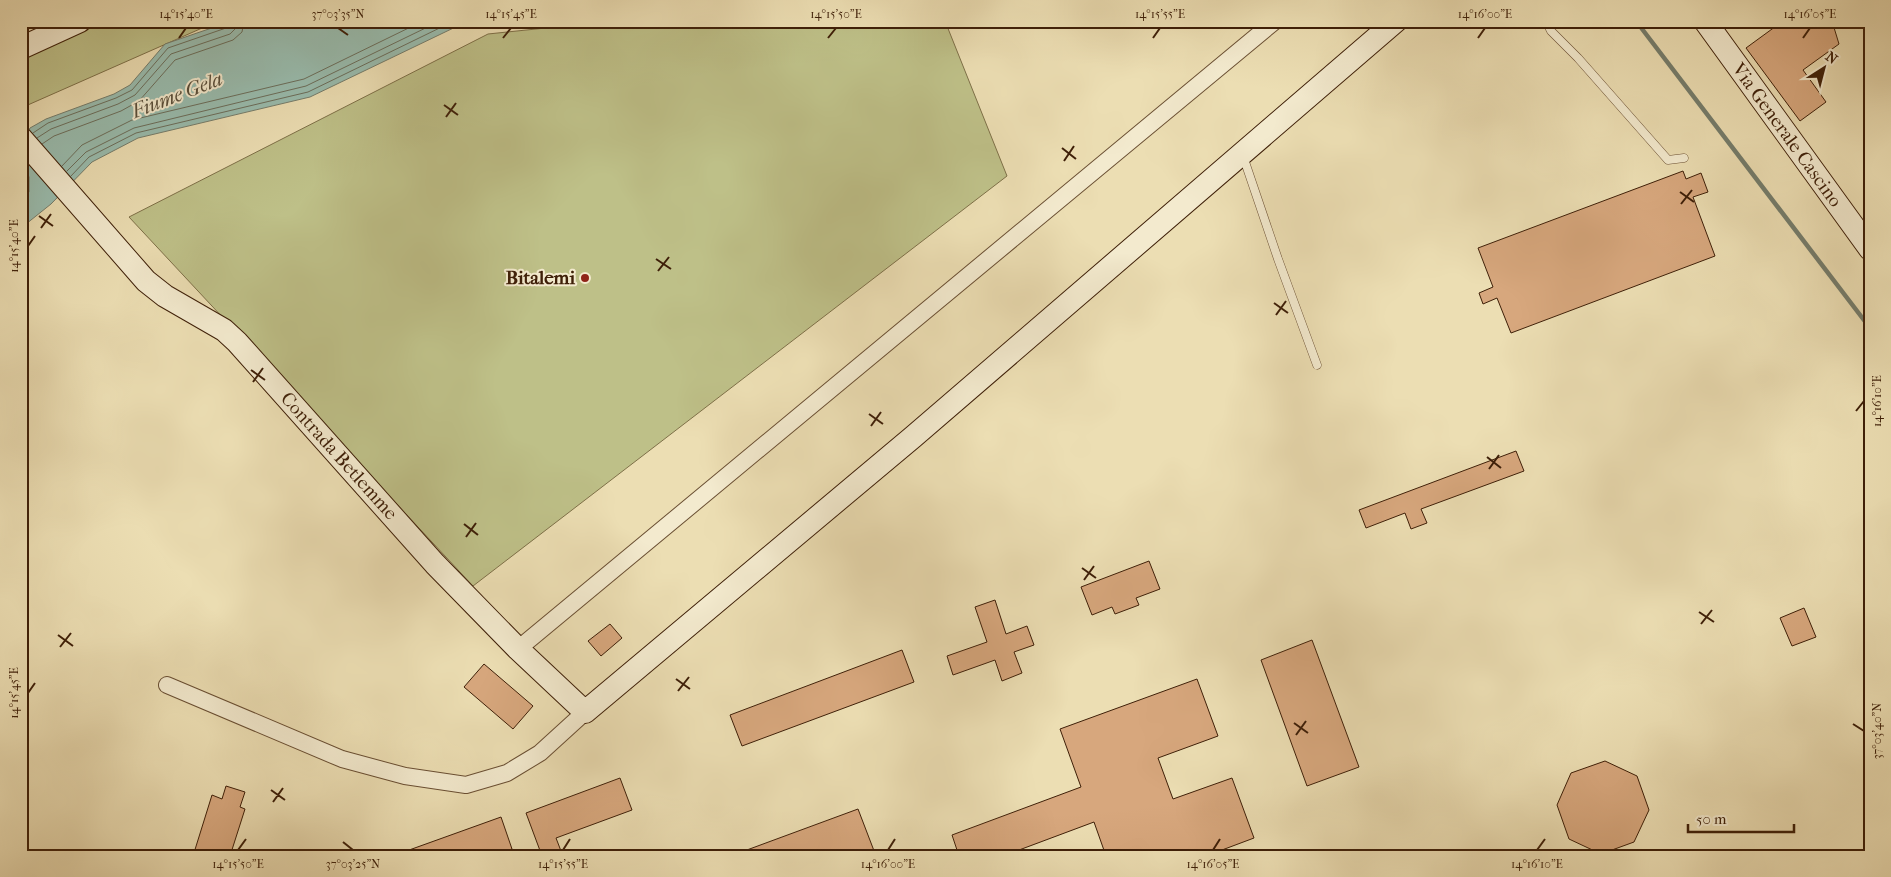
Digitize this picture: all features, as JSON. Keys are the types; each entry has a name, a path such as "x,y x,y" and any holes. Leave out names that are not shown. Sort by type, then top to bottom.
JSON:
{"street":[{"path":"21,48 80,21"},
{"path":"518,649 1275,21"},
{"path":"167,685 342,760 405,776 466,785 507,774 540,753 585,712 913,437 1396,21"},
{"name":"Via Generale Cascino","path":"1705,21 1870,249"},
{"name":"Contrada Betlemme","path":"21,138 146,282 165,296 224,330 237,342 435,564 518,649 585,712"}],"lane":[{"path":"1546,21 1552,31 1668,160 1684,158"},
{"path":"1242,154 1317,365"}],"green space":[{"path":"100,21 218,21 21,108 21,57"},
{"path":"613,21 945,21 1007,176 473,586 129,217 488,34"}],"water":[{"name":"Fiume Gela","path":"232,21 468,21 310,97 138,138 92,162 51,204 21,228 21,201 29,192 29,177 22,162 21,143 30,128 46,119 114,94 130,85 165,44"}],"building":[{"path":"1783,21 1832,21 1839,44 1803,70 1826,102 1800,121 1746,48"},
{"path":"1683,171 1686,179 1701,173 1708,192 1693,197 1715,256 1511,333 1497,298 1483,304 1479,293 1493,287 1478,248"},
{"path":"1516,451 1524,471 1421,509 1427,523 1411,529 1405,513 1366,528 1359,510"},
{"path":"1149,561 1160,589 1136,598 1139,605 1115,614 1112,607 1092,615 1081,587"},
{"path":"995,600 1006,634 1027,626 1034,645 1014,652 1022,673 1002,681 995,660 953,675 947,656 987,642 975,607"},
{"path":"1804,608 1816,637 1792,646 1780,618"},
{"path":"610,624 622,638 601,656 588,641"},
{"path":"1312,640 1359,767 1307,786 1261,660"},
{"path":"902,650 914,682 742,746 730,715"},
{"path":"484,664 533,706 513,729 464,687"},
{"path":"1197,679 1218,736 1158,758 1173,799 1232,778 1254,838 1206,856 1106,856 1094,822 1003,856 959,856 952,835 1081,787 1060,729"},
{"path":"1605,761 1637,776 1649,810 1634,842 1601,854 1569,839 1557,805 1571,773"},
{"path":"620,778 632,810 556,838 561,851 548,856 542,856 526,813"},
{"path":"226,786 245,792 240,807 245,809 230,856 193,856 212,795 222,799"},
{"path":"858,809 876,856 737,856 736,854"},
{"path":"501,817 512,849 492,856 398,856 398,854"}],"waterway":[{"path":"1636,21 1870,328"}],"place":[{"name":"Bitalemi","path":"585,278"}]}
